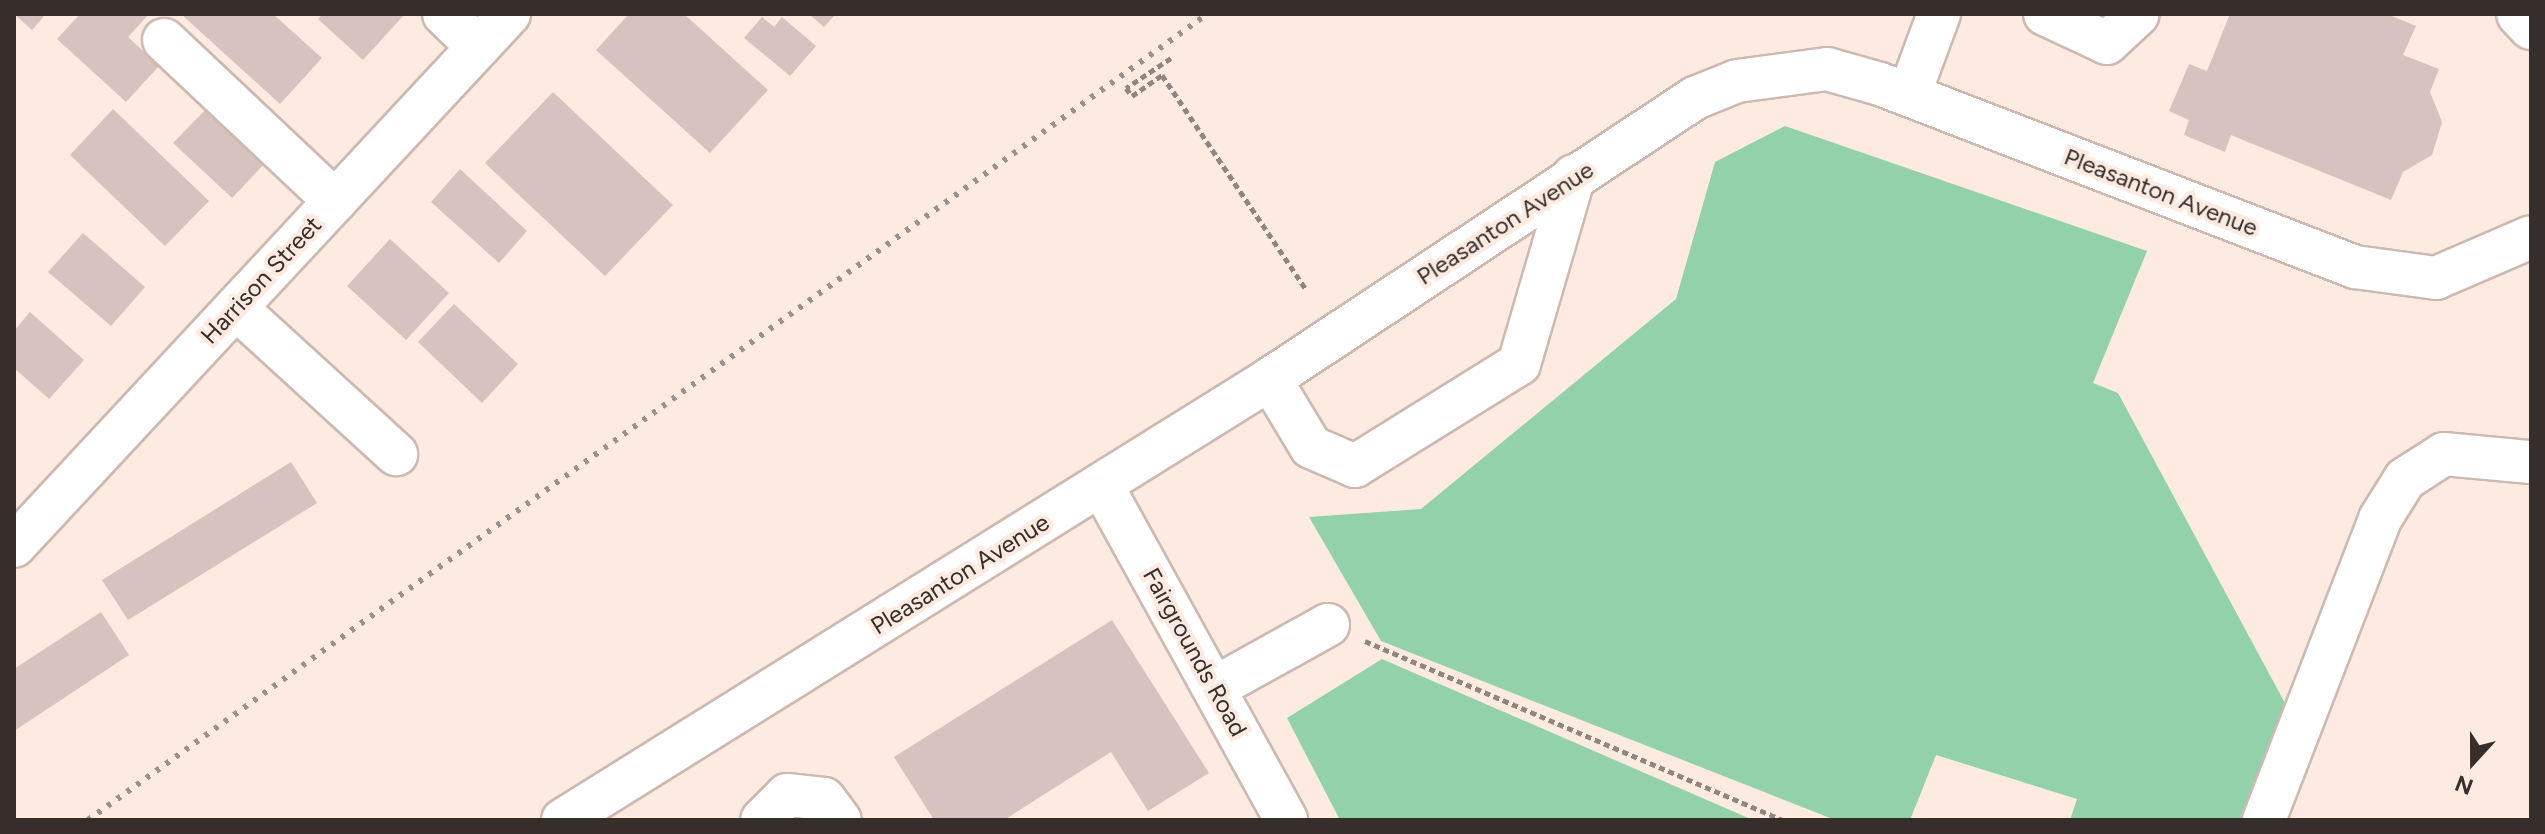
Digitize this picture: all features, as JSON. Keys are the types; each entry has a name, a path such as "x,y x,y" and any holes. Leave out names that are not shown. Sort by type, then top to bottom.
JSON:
{"main road":[{"path":"2519,14 2531,27"}],"street":[{"path":"444,14 478,47"},
{"name":"Harrison Street","path":"14,546 509,14"},
{"path":"1909,95 1939,14"},
{"path":"2045,14 2107,43 2138,14"},
{"path":"164,40 335,201"},
{"name":"Pleasanton Avenue","path":"563,820 1270,379 1695,98 1777,71 1827,69 1909,95 2355,267 2436,278 2531,237"},
{"path":"1270,379 1311,447 1355,466 1519,364 1574,176"},
{"path":"236,308 396,454"},
{"path":"2264,820 2380,519 2405,479 2444,454 2531,462"},
{"name":"Fairgrounds Road","path":"1102,486 1216,687 1286,820"},
{"path":"1216,687 1328,625"},
{"path":"762,820 787,795 824,799 840,820"}],"path":[{"path":"1171,58 1126,88 1132,96 1162,75 1305,288"},
{"path":"1328,625 1783,820"}],"green space":[{"path":"1785,126 2147,251 2093,383 2118,393 2294,720 2255,820 2070,820 2077,799 1936,755 1910,820 1835,820 1381,641 1309,517 1421,509 1676,299 1715,162"},
{"path":"1382,659 1753,820 1340,820 1287,718"}],"building":[{"path":"14,14 46,14 32,30"},
{"path":"80,14 149,14 128,37 159,66 126,102 57,39"},
{"path":"181,14 273,14 322,58 280,104"},
{"path":"323,14 404,15 363,60 318,19"},
{"path":"629,14 684,14 768,90 710,153 596,50"},
{"path":"809,14 836,14 824,27"},
{"path":"2230,14 2387,14 2416,26 2403,55 2439,69 2430,92 2442,122 2432,155 2403,172 2391,200 2231,135 2225,152 2184,135 2189,120 2169,111 2189,64 2207,71"},
{"path":"762,17 774,27 782,17 816,46 790,76 744,38"},
{"path":"553,92 673,205 605,276 485,163"},
{"path":"209,106 267,161 232,198 173,143"},
{"path":"113,109 209,201 165,246 70,155"},
{"path":"460,169 527,231 499,263 431,202"},
{"path":"83,233 145,287 111,326 48,272"},
{"path":"390,239 449,293 406,340 347,286"},
{"path":"454,304 518,364 482,403 418,342"},
{"path":"30,312 84,360 49,399 14,368 14,331"},
{"path":"291,462 317,503 128,620 102,580"},
{"path":"101,612 129,655 14,731 14,669"},
{"path":"1112,620 1209,773 1148,811 1111,752 1004,820 934,820 894,757"}],"railway":[{"path":"88,820 1207,14"}]}
